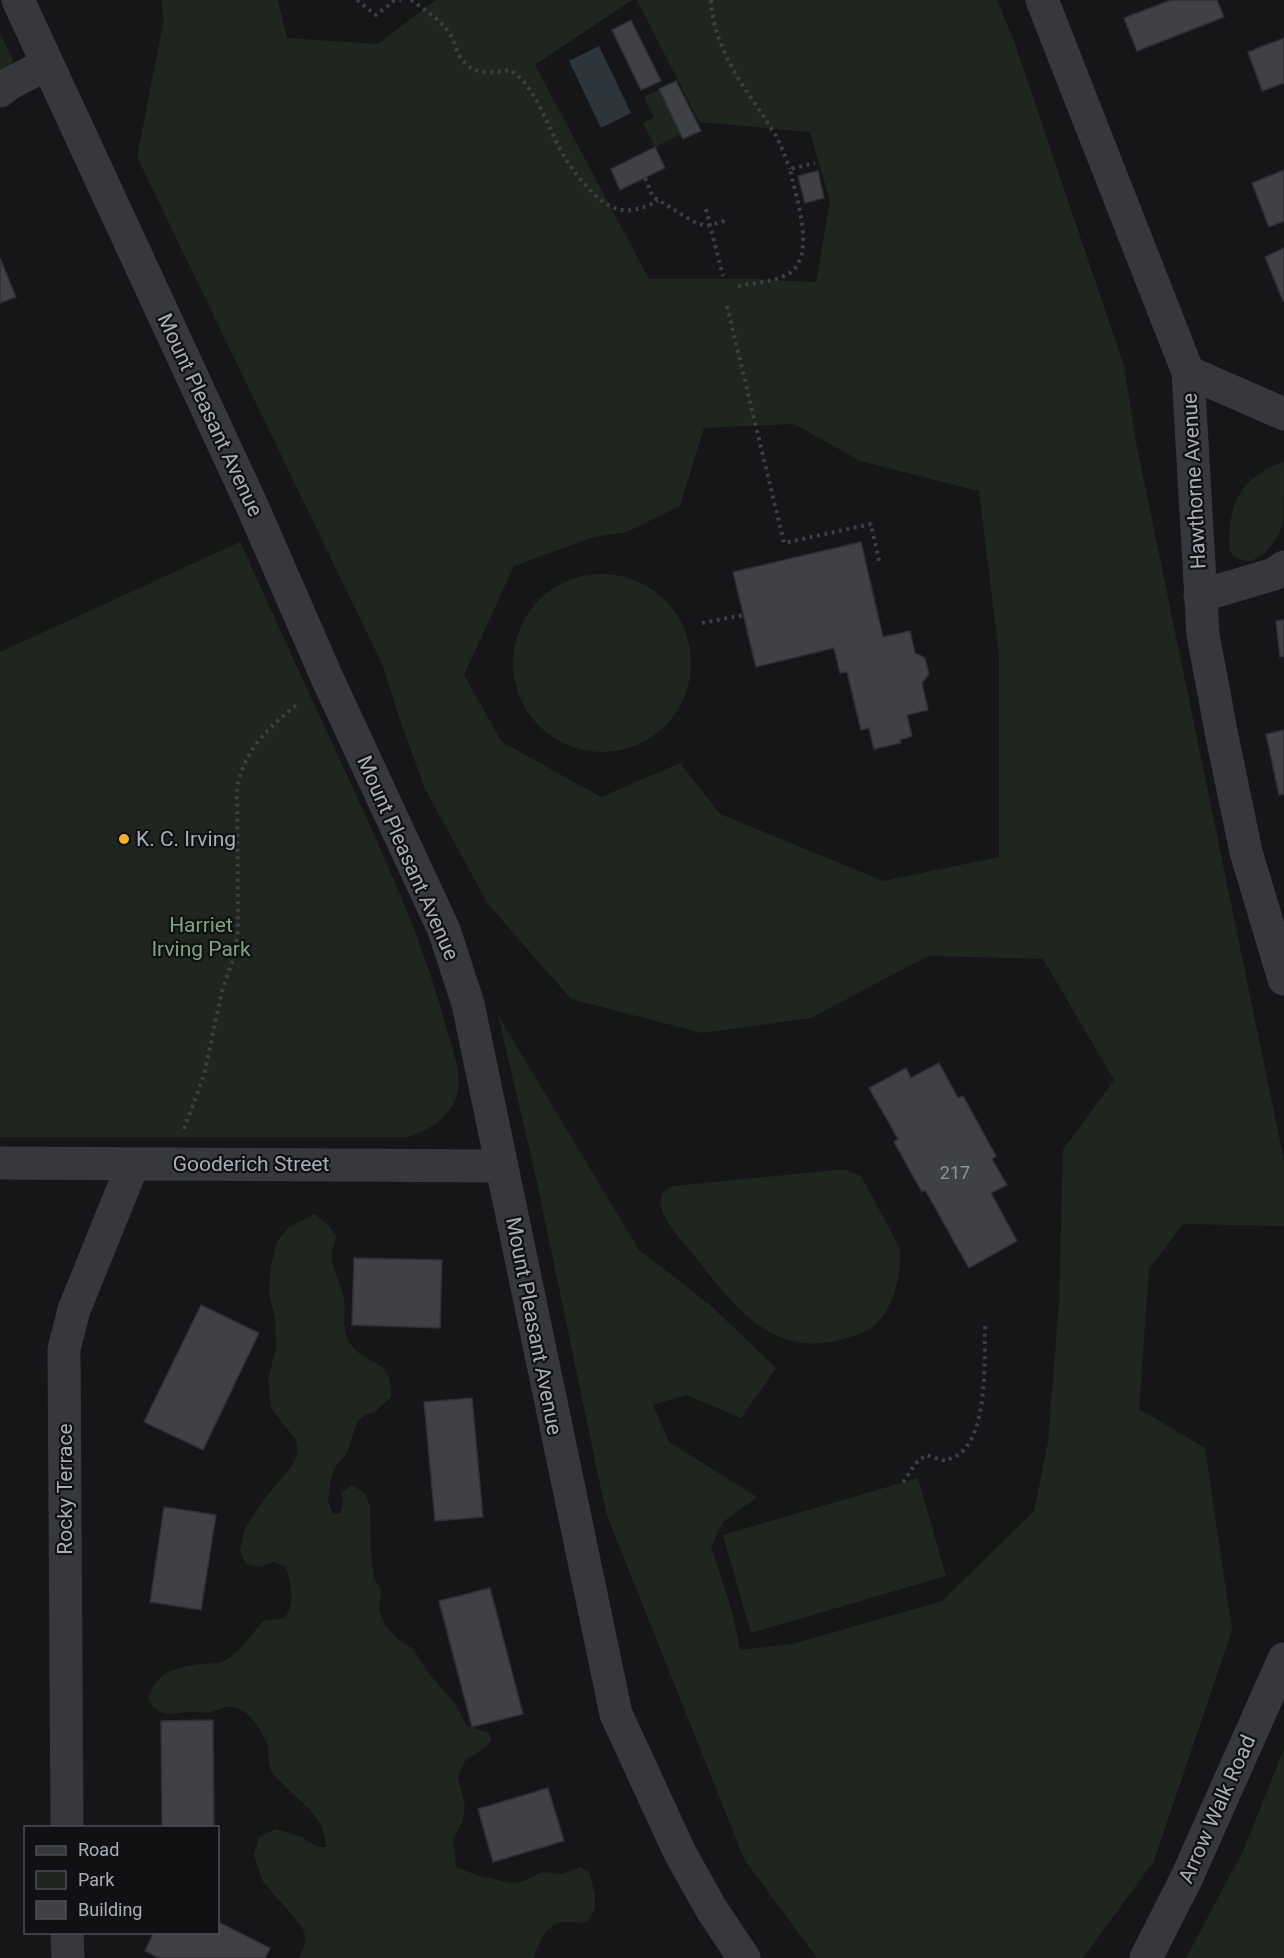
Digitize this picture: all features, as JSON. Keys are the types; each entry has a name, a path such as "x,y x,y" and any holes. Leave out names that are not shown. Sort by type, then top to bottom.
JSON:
{"street":[{"path":"0,2 4,0"},
{"name":"Mount Pleasant Avenue","path":"18,0 248,497 328,680 444,930 468,1004 616,1713 680,1853 712,1910 744,1958"},
{"name":"Hawthorne Avenue","path":"1042,0 1188,372 1200,596 1205,646 1244,841 1284,979"},
{"path":"0,91 47,64"},
{"path":"1188,372 1284,414"},
{"path":"1200,596 1274,574 1284,567"},
{"name":"Gooderich Street","path":"0,1163 502,1166"},
{"name":"Rocky Terrace","path":"67,1826 64,1349 74,1310 133,1164"},
{"name":"Arrow Walk Road","path":"1146,1958 1187,1877 1284,1659"},
{"path":"68,1934 68,1958"}],"path":[{"path":"357,0 376,15 394,1 401,0"},
{"path":"411,0 437,20 450,34 459,55 474,69 490,74 509,70 524,82 572,169 598,198 619,211 631,212 644,209 658,201"},
{"path":"711,0 715,25 724,52 775,136 790,169 803,234 804,246 800,262 787,274 738,286"},
{"path":"790,169 815,163"},
{"path":"645,178 653,197 696,223 710,226 728,220"},
{"path":"706,209 723,276"},
{"path":"727,306 784,543 871,524 880,565"},
{"path":"702,623 744,615"},
{"path":"172,1164 204,1075 222,991 234,957 238,931 237,787 241,768 253,748 277,719 328,680"},
{"path":"903,1482 916,1462 926,1455 945,1461 959,1454 972,1436 981,1415 985,1323"}],"green space":[{"path":"161,0 278,0 287,38 378,44 436,0 632,0 535,65 649,279 751,279 816,282 830,201 810,132 699,122 637,0 997,0 1015,44 1124,366 1136,442 1284,1161 1284,1226 1183,1224 1149,1269 1139,1409 1205,1448 1232,1630 1154,1861 1083,1958 817,1958 744,1859 606,1513 535,1173 498,1015 639,1250 709,1304 776,1368 741,1418 686,1395 653,1405 669,1442 757,1497 723,1522 711,1547 732,1611 740,1650 793,1644 942,1601 1034,1511 1048,1442 1059,1303 1063,1150 1114,1080 1043,959 928,956 811,1018 702,1033 571,999 488,904 425,789 383,666 137,157 164,19","holes":["794,424 860,461 979,491 999,654 999,857 883,881 720,814 680,763 601,797 502,742 464,675 514,566 594,537 627,532 680,506 704,428"]},
{"path":"0,33 13,59 10,67 0,75"},
{"path":"659,89 681,134 655,147 643,123 654,117 644,97"},
{"path":"1284,462 1283,524 1279,533 1269,549 1262,555 1246,561 1238,559 1230,552 1230,521 1233,508 1246,485 1269,468"},
{"name":"Harriet Irving Park","path":"240,542 365,815 415,932 455,1056 459,1081 456,1098 447,1114 433,1126 408,1137 0,1137 0,652"},
{"path":"602,574 619,575 636,581 652,589 665,600 676,613 684,629 690,646 690,680 684,697 676,713 665,726 652,737 636,745 619,751 602,752 585,751 568,745 552,737 539,726 528,713 520,697 514,680 513,663 514,646 520,629 528,613 539,600 552,589 568,581 585,575"},
{"path":"845,1170 861,1176 900,1248 900,1259 897,1283 882,1318 864,1332 835,1341 809,1343 786,1339 765,1330 729,1298 674,1232 661,1206 663,1193 674,1186"},
{"path":"315,1214 329,1226 336,1236 332,1259 342,1290 344,1327 349,1342 356,1351 378,1364 388,1374 391,1397 376,1411 357,1422 347,1453 336,1466 331,1478 328,1500 333,1514 340,1513 343,1505 342,1492 352,1485 365,1493 370,1506 374,1578 381,1590 379,1610 386,1627 414,1650 430,1675 456,1705 467,1726 489,1733 492,1740 465,1761 458,1777 465,1806 462,1823 453,1838 456,1867 479,1876 511,1883 521,1882 542,1872 562,1874 580,1867 589,1872 595,1894 595,1909 587,1922 563,1922 552,1926 540,1941 534,1958 299,1958 306,1942 304,1931 263,1882 254,1855 259,1837 276,1829 302,1837 317,1847 326,1847 320,1824 271,1770 266,1741 245,1712 230,1707 211,1712 170,1714 156,1710 148,1699 156,1682 168,1672 183,1667 224,1661 240,1648 263,1621 285,1618 288,1612 292,1593 286,1567 274,1562 260,1567 246,1564 240,1551 245,1528 265,1498 292,1466 298,1453 296,1440 271,1408 268,1380 276,1348 275,1318 269,1293 271,1266 277,1242 288,1228"},
{"path":"918,1478 946,1576 751,1633 723,1535"},
{"path":"1284,1749 1284,1958 1186,1958 1244,1849"}],"shaded area":[{"path":"599,46 631,113 601,128 569,61"}],"building":[{"path":"1171,0 1217,0 1224,17 1137,51 1124,18"},
{"path":"631,20 661,81 641,90 612,30"},
{"path":"1284,38 1284,83 1262,91 1248,52"},
{"path":"676,81 701,131 683,139 659,89"},
{"path":"655,147 665,168 620,190 611,169"},
{"path":"1284,170 1284,221 1269,227 1252,183"},
{"path":"818,171 824,198 805,203 798,176"},
{"path":"1284,248 1284,301 1283,301 1265,257"},
{"path":"0,258 16,297 0,303"},
{"path":"861,542 883,637 910,631 915,653 925,658 929,674 922,683 928,710 907,715 912,736 900,740 901,743 874,749 869,728 861,730 847,672 840,673 834,648 756,667 733,572"},
{"path":"1284,620 1284,656 1280,657 1276,621"},
{"path":"1284,730 1284,794 1279,795 1266,734"},
{"path":"939,1063 958,1098 963,1096 996,1156 992,1159 1007,1185 991,1193 1017,1241 969,1268 925,1190 922,1192 894,1142 898,1139 869,1088 906,1068 911,1078"},
{"path":"354,1258 442,1260 440,1328 352,1325"},
{"path":"201,1305 259,1333 203,1450 144,1422"},
{"path":"472,1398 483,1517 435,1521 424,1402"},
{"path":"164,1507 216,1515 201,1610 150,1602"},
{"path":"490,1588 523,1714 472,1727 439,1601"},
{"path":"213,1720 214,1826 162,1826 161,1721"},
{"path":"548,1788 564,1841 493,1862 478,1809"},
{"path":"219,1922 270,1948 265,1958 159,1958 145,1951 153,1934 219,1934"}],"place":[{"name":"K. C. Irving","path":"124,839"}]}
